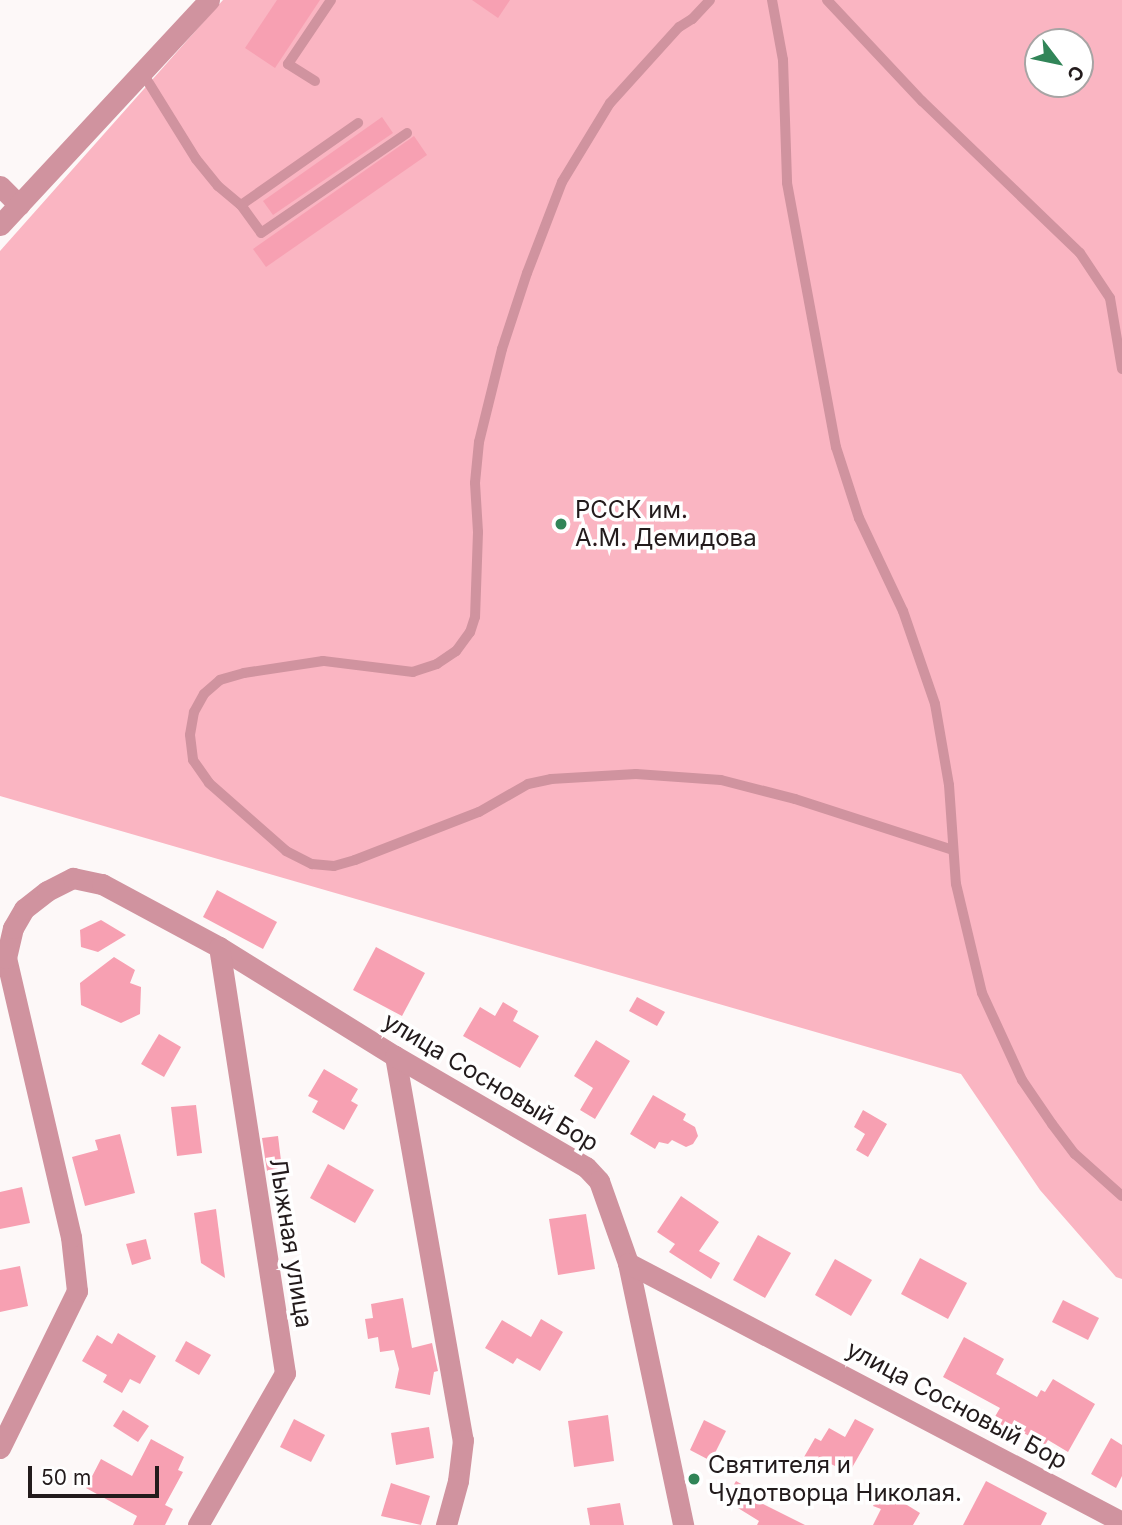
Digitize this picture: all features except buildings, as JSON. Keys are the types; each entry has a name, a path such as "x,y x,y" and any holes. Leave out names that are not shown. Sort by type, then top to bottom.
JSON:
{"street":[{"path":"0,225 209,0"},
{"path":"0,186 19,205"},
{"name":"улица Сосновый Бор","path":"0,1448 77,1291 71,1237 6,958 13,928 24,909 47,891 73,878 102,884 219,947 395,1056 586,1167 600,1181 628,1263 1122,1522"},
{"name":"Лыжная улица","path":"198,1525 285,1373 219,947"},
{"path":"395,1056 463,1440 458,1481 446,1525"},
{"path":"628,1263 683,1525"}],"lane":[{"path":"315,82 288,64 331,0"},
{"path":"710,0 699,13 679,27 610,103 562,182 527,272 502,349 479,442 475,484 478,532 475,617 470,632 456,651 437,664 412,672 323,661 244,673 220,680 204,694 194,712 190,735 192,760 209,783 286,851 312,864 334,866 355,860 479,812 528,784 551,779 636,774 721,780 795,799 953,850"},
{"path":"772,0 783,60 787,183 836,447 859,518 903,611 935,704 949,785 956,884 982,993 998,1034 1022,1080 1052,1124 1075,1154 1122,1196"},
{"path":"827,0 922,101 1080,253 1110,298 1122,369"},
{"path":"142,71 196,159 218,186 241,205 261,233 407,133"},
{"path":"241,205 358,123"}],"shaded area":[{"name":"РССК им. А.М. Демидова","path":"223,0 1122,0 1122,1279 1116,1277 1040,1190 961,1074 0,796 0,251"}],"place":[{"name":"РССК им. А.М. Демидова","path":"561,524"},
{"name":"Святителя и Чудотворца Николая.","path":"694,1479"}]}
